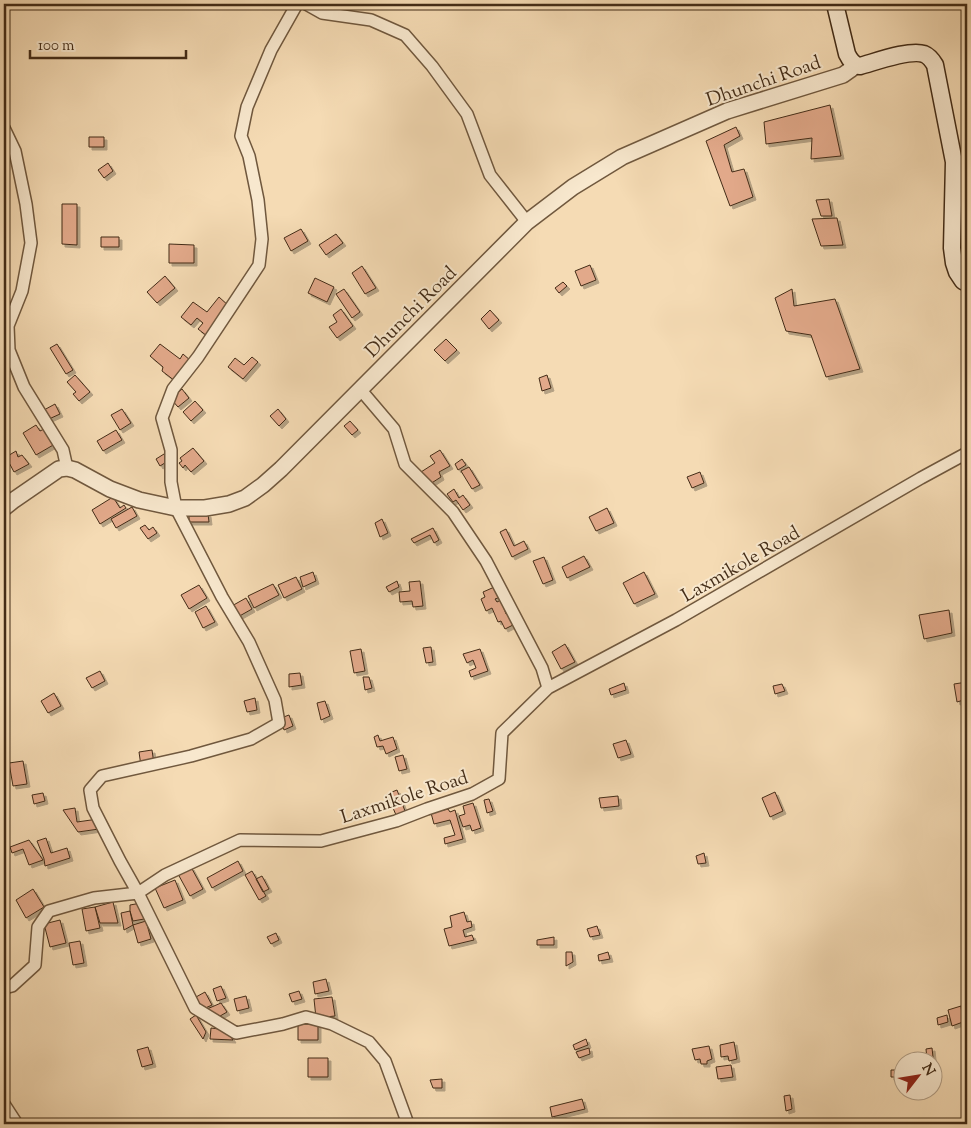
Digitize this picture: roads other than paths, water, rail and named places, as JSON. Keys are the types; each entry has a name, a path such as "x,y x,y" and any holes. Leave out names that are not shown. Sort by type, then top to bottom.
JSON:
{"main road":[{"path":"835,4 850,60 856,65 860,66 899,55 914,53 923,53 930,57 936,65 954,162 952,248 954,263 957,272 967,284"}],"street":[{"path":"297,4 271,50 247,107 241,136 249,156 258,200 262,239 259,265 198,357 173,389 162,418 171,450 171,482 176,508 222,597 249,642 275,700 279,722 251,739 191,756 102,776 90,790 94,808 195,1008 236,1033 283,1024 306,1017 332,1024 369,1042 385,1061 408,1124"},
{"path":"306,4 322,13 371,20 404,35 432,66 467,114 490,175 527,222"},
{"name":"Dhunchi Road","path":"67,468 75,470 110,489 139,500 176,508 206,508 229,504 245,498 281,469 527,222 573,186 622,157 727,111 843,75 856,65"},
{"path":"4,128 15,151 26,204 31,243 22,291 6,325 9,350 24,387 63,450 67,468 59,469 50,474 4,508"},
{"path":"360,389 394,429 405,464 453,512 486,561 542,668 548,688"},
{"name":"Laxmikole Road","path":"4,988 12,986 35,964 38,927 49,911 94,898 138,893 165,875 240,840 321,841 396,821 472,794 499,779 502,733 548,688 676,620 967,453"},
{"path":"4,1104 17,1124"}]}
